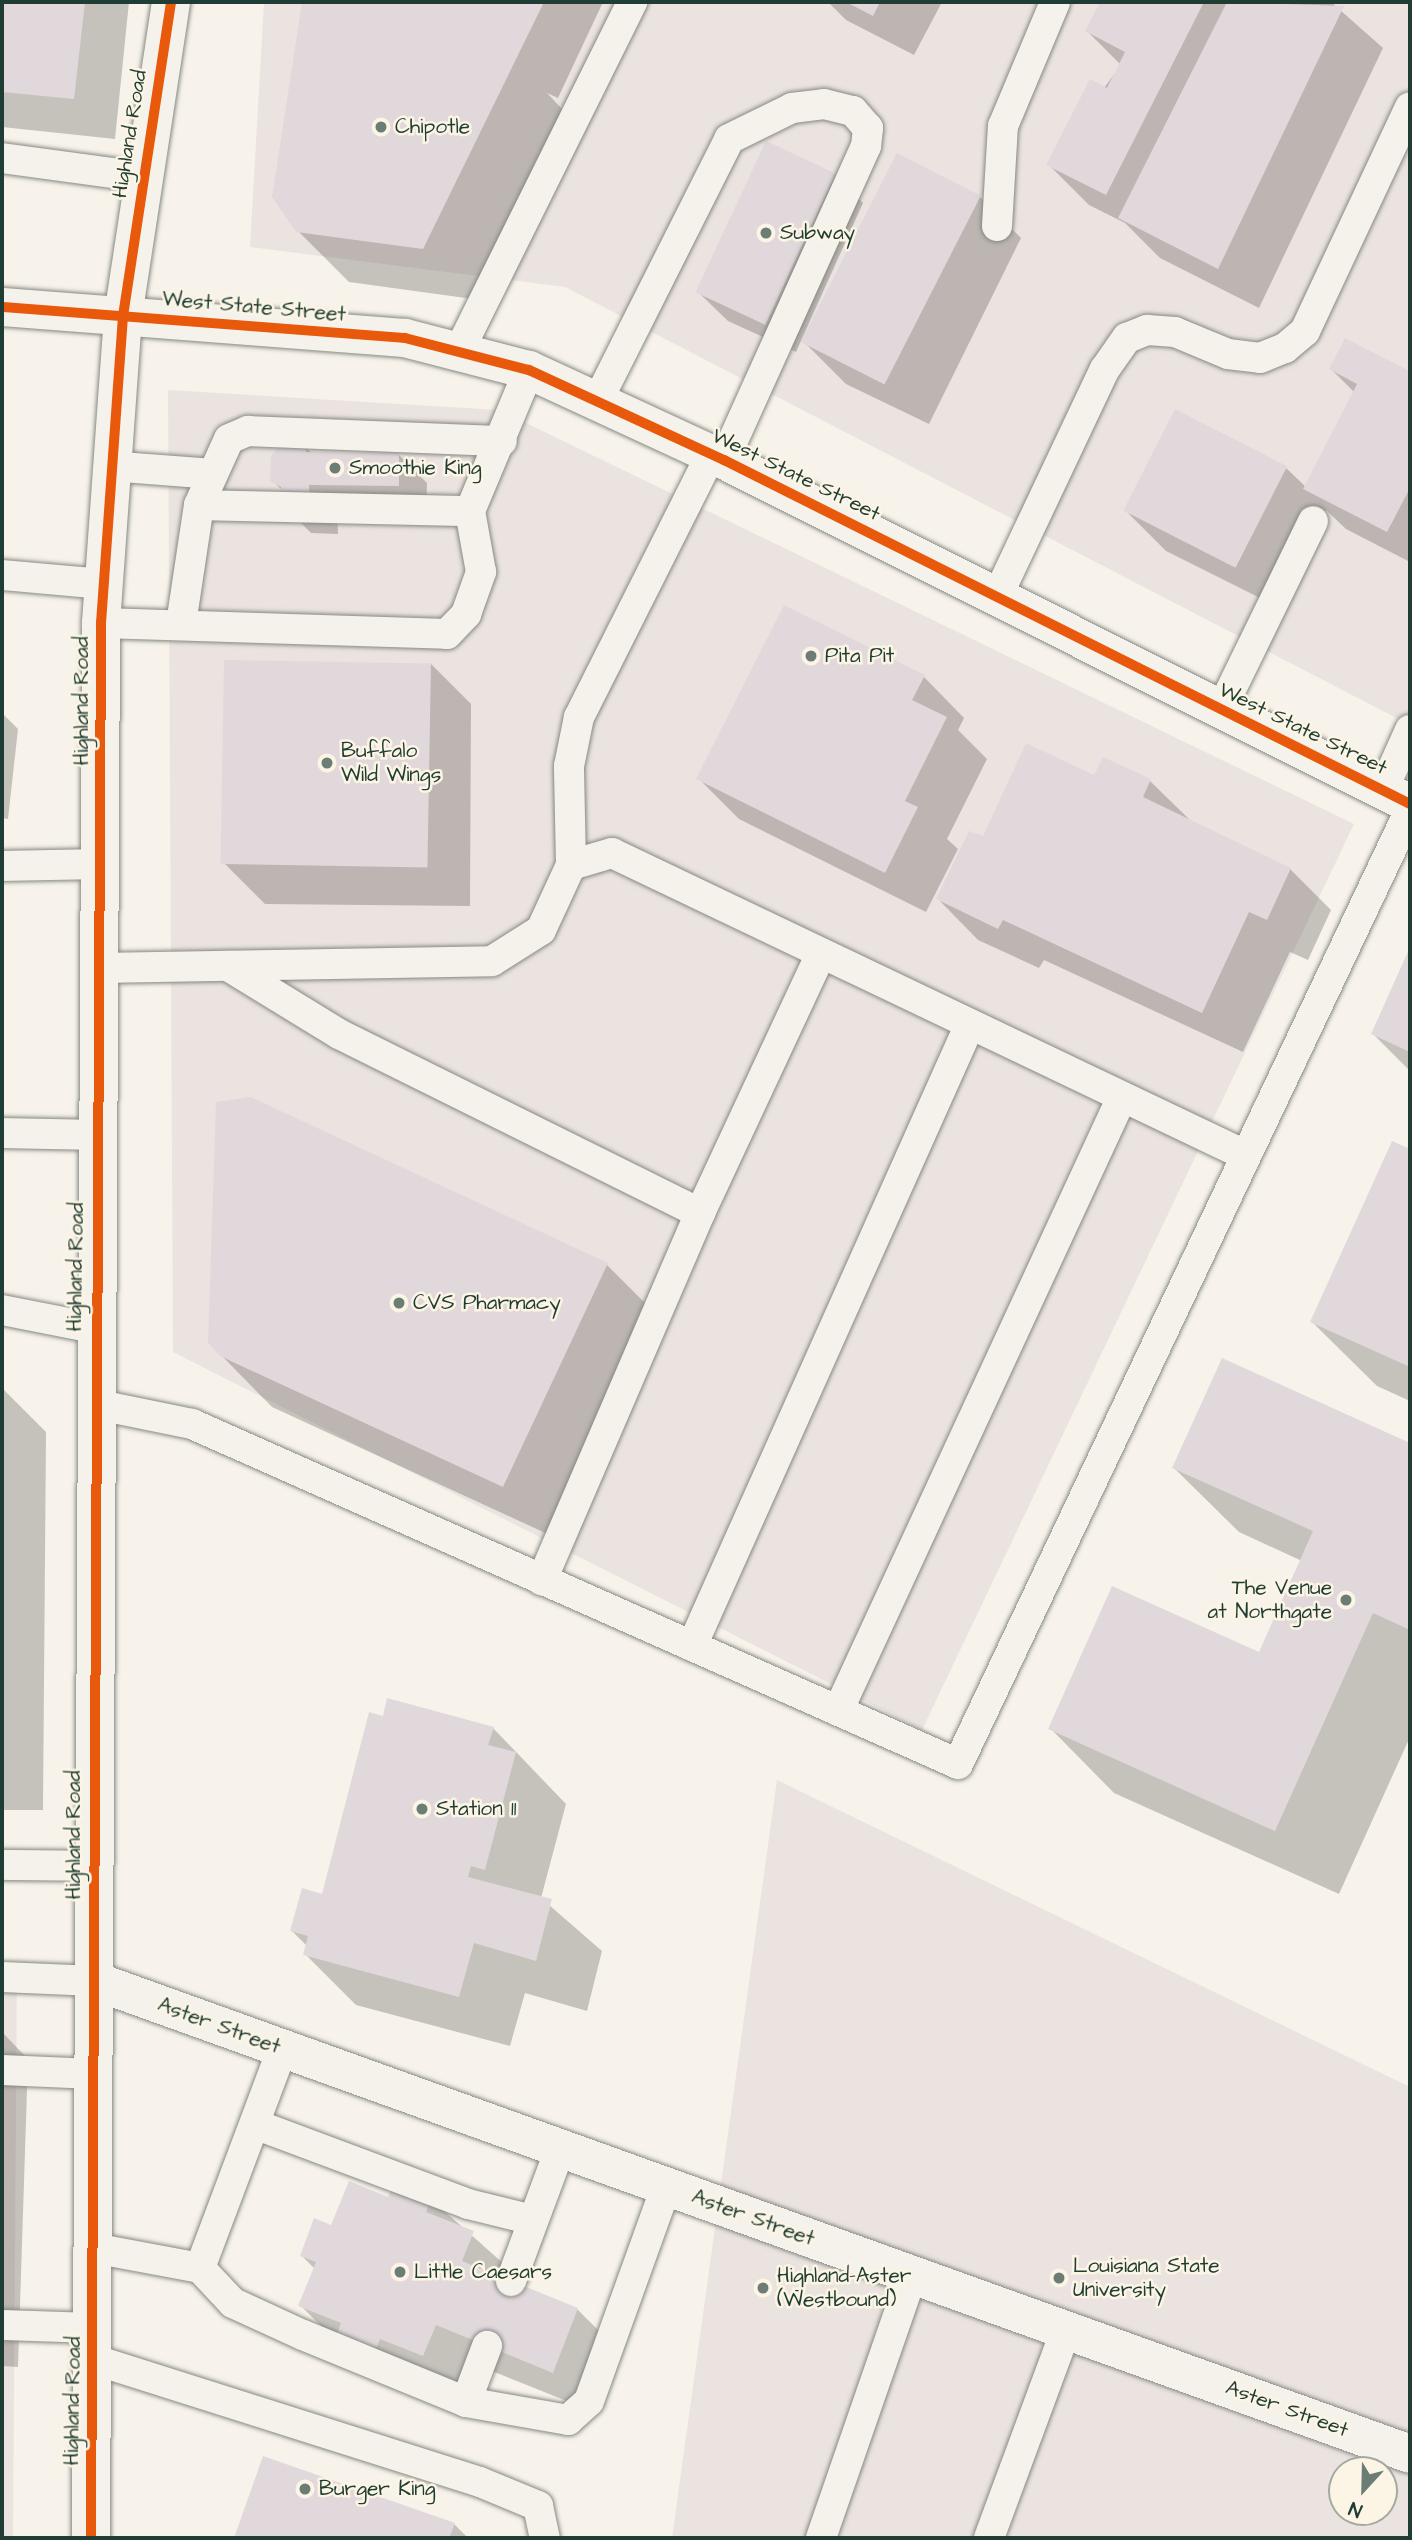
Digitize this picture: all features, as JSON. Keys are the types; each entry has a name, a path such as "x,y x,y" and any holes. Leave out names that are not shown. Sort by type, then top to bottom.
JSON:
{"street":[{"name":"Highland Road","path":"91,2538 95,1981 94,1328 101,622 108,466 123,316 171,2"},
{"name":"West State Street","path":"2,307 405,338 528,370 718,457 1401,801"},
{"name":"Aster Street","path":"95,1981 1410,2454"}],"lane":[{"path":"459,351 632,2"},
{"path":"997,226 1003,126 1019,76 1055,2"},
{"path":"99,968 492,961 541,930 571,865 569,766 579,717 718,457 866,146 868,128 853,111 824,104 792,108 729,139 598,400"},
{"path":"997,597 1105,369 1127,338 1147,330 1174,332 1228,354 1260,358 1284,348 1305,331 1410,107"},
{"path":"2,158 143,177"},
{"path":"101,622 447,634 466,614 481,572 470,511 502,441 528,370"},
{"path":"181,624 199,505 229,439 248,431 502,441"},
{"path":"108,466 212,474"},
{"path":"199,505 470,511"},
{"path":"1221,710 1313,521"},
{"path":"2,575 103,584"},
{"path":"94,1404 192,1424 958,1764 1245,1155 1401,801 1410,730"},
{"path":"571,865 612,853 1245,1155"},
{"path":"2,866 99,864"},
{"path":"542,1580 700,1213 821,954"},
{"path":"227,966 339,1034 700,1213"},
{"path":"692,1646 970,1024"},
{"path":"838,1711 1122,1097"},
{"path":"2,1133 97,1135"},
{"path":"2,1310 94,1328"},
{"path":"2,1865 94,1866"},
{"path":"2,1977 95,1981"},
{"path":"200,2268 257,2125 282,2050"},
{"path":"2,2090 2,2070 94,2074"},
{"path":"257,2125 468,2204 533,2220"},
{"path":"511,2281 560,2149"},
{"path":"93,2248 200,2268 233,2303 466,2402 568,2420 589,2401 666,2187"},
{"path":"821,2538 912,2275"},
{"path":"2,2325 92,2343 480,2482 538,2506 545,2538"},
{"path":"989,2538 1066,2330"},
{"path":"466,2402 487,2346"}],"shaded area":[{"path":"264,2 1410,2 1410,725 565,287 250,247"},
{"path":"168,390 499,410 1354,824 922,1730 173,1352"},
{"name":"Louisiana State University","path":"777,1780 1410,2087 1410,2538 672,2538"},
{"path":"2,1962 17,1963 13,2538 2,2538"}],"building":[{"path":"2,2 85,2 74,99 2,92"},
{"name":"Chipotle","path":"302,2 544,2 423,249 296,232 272,197"},
{"path":"846,2 880,2 873,16"},
{"path":"1100,2 1204,2 1106,195 1046,165 1090,79 1107,88 1125,52 1085,31"},
{"path":"1227,2 1344,6 1218,269 1118,218"},
{"name":"Subway","path":"766,141 836,174 765,325 695,292"},
{"path":"897,153 981,196 885,385 801,342"},
{"path":"1345,338 1410,371 1410,488 1387,532 1303,489 1357,384 1329,369"},
{"path":"1175,409 1287,466 1236,568 1123,511"},
{"name":"Smoothie King","path":"279,445 306,445 306,452 399,453 399,486 309,485 310,506 281,505 281,487 270,481 271,456"},
{"path":"784,605 925,675 912,700 947,717 905,801 918,807 885,873 696,779"},
{"name":"Buffalo Wild Wings","path":"224,660 431,664 427,868 220,864"},
{"path":"1026,743 1094,775 1103,757 1151,779 1143,797 1291,868 1267,920 1249,912 1202,1013 1003,920 998,929 936,899 969,831 983,836"},
{"path":"1410,947 1410,1052 1371,1034"},
{"name":"CVS Pharmacy","path":"251,1097 608,1263 503,1487 220,1356 208,1343 216,1102"},
{"path":"1392,1141 1410,1149 1410,1367 1310,1322"},
{"name":"The Venue at Northgate","path":"1222,1358 1410,1443 1410,1630 1373,1613 1275,1831 1048,1729 1112,1586 1259,1652 1313,1531 1172,1468"},
{"name":"Station 11","path":"387,1698 494,1727 488,1745 516,1752 485,1870 471,1866 468,1877 552,1899 536,1961 474,1943 459,1997 303,1955 308,1936 290,1931 302,1888 322,1894 369,1712 383,1716"},
{"name":"Little Caesars","path":"349,2181 388,2197 394,2182 432,2198 426,2212 474,2231 462,2261 578,2308 553,2373 436,2325 423,2356 380,2339 376,2349 337,2334 341,2323 298,2306 316,2262 300,2256 314,2218 331,2225"},
{"name":"Burger King","path":"263,2456 455,2523 449,2538 234,2538"}],"cycle path":[{"path":"91,2538 101,623 123,316 171,2"},
{"path":"2,307 405,338 529,370 724,460 1410,804"}],"place":[{"name":"Chipotle","path":"381,127"},
{"name":"Subway","path":"766,233"},
{"name":"Smoothie King","path":"335,468"},
{"name":"Pita Pit","path":"811,656"},
{"name":"Buffalo Wild Wings","path":"327,763"},
{"name":"CVS Pharmacy","path":"399,1303"},
{"name":"The Venue at Northgate","path":"1346,1600"},
{"name":"Station 11","path":"422,1809"},
{"name":"Little Caesars","path":"400,2272"},
{"name":"Louisiana State University","path":"1059,2278"},
{"name":"Highland-Aster (Westbound)","path":"763,2288"},
{"name":"Burger King","path":"305,2489"}]}
